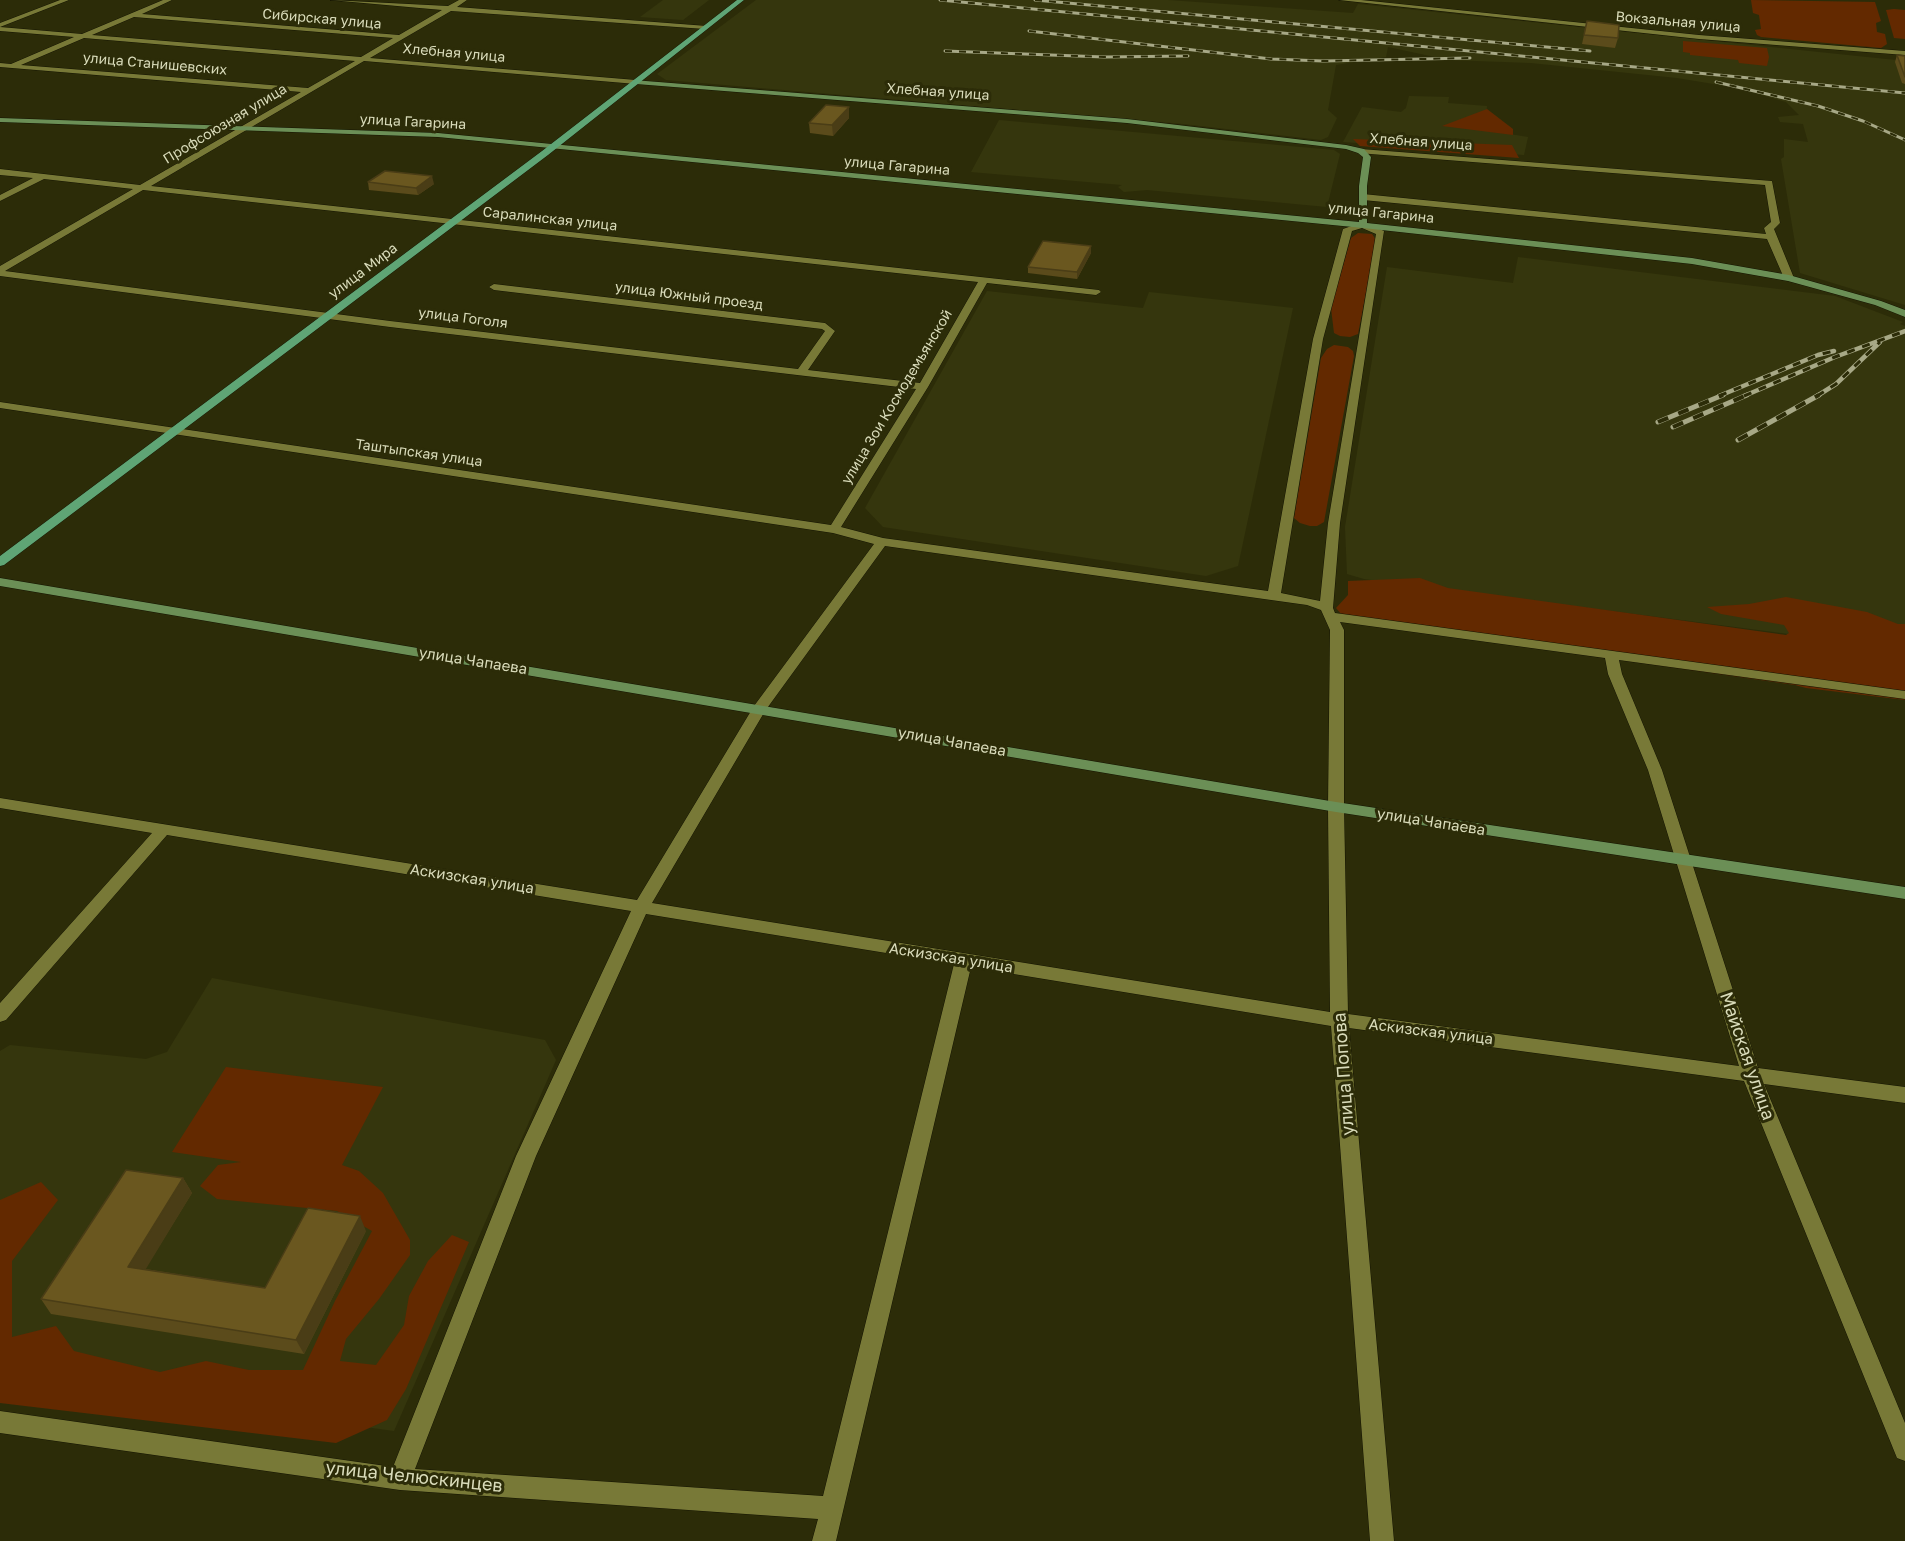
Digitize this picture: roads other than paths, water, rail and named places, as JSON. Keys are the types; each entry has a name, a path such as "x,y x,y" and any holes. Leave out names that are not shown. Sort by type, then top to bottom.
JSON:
{"main road":[{"name":"улица Мира","path":"0,562 454,222 741,0"}],"street":[{"path":"0,27 66,0"},
{"path":"0,70 169,0"},
{"path":"333,0 705,27"},
{"name":"Профсоюзная улица","path":"0,271 464,0"},
{"name":"Вокзальная улица","path":"1342,0 1403,3 1699,37 1905,53"},
{"name":"Сибирская улица","path":"134,15 400,38"},
{"name":"Хлебная улица","path":"0,27 83,36 1127,121 1312,142 1361,151 1769,183 1776,223 1770,232"},
{"name":"улица Станишевских","path":"0,65 309,90"},
{"name":"улица Гагарина","path":"0,120 438,135 1363,225 1692,261 1789,278 1867,299 1905,314"},
{"path":"1274,595 1318,339 1348,229 1363,225 1367,157 1361,151"},
{"name":"Саралинская улица","path":"0,172 1096,292"},
{"path":"0,198 44,176"},
{"path":"1363,197 1689,229 1686,220 1770,232 1789,278"},
{"name":"улица Попова","path":"1363,225 1381,233 1381,238 1334,523 1329,612 1337,630 1336,807 1339,1020 1382,1541"},
{"name":"улица Гоголя","path":"0,271 329,316 923,387"},
{"name":"улица Зои Космодемьянской","path":"834,529 923,387 984,280"},
{"name":"улица Южный проезд","path":"494,287 825,326 830,331 801,372"},
{"name":"Таштыпская улица","path":"0,405 834,529 882,542 1274,595 1310,601 1329,612 1905,695"},
{"path":"400,1479 526,1156 640,907 759,709 882,542"},
{"name":"улица Чапаева","path":"0,582 1336,807 1905,893"},
{"name":"Майская улица","path":"1611,654 1615,674 1655,770 1685,860 1750,1073 1905,1450"},
{"name":"Аскизская улица","path":"0,803 1339,1020 1905,1095"},
{"path":"0,1015 164,829"},
{"path":"824,1541 964,960"},
{"name":"улица Челюскинцев","path":"0,1422 400,1479 831,1508"}],"railway":[{"path":"940,0 1905,93"},
{"path":"1035,0 1590,51"},
{"path":"1029,31 1271,59 1323,61 1470,58"},
{"path":"945,51 1104,57 1188,56"},
{"path":"1716,82 1818,106 1863,121 1905,140"},
{"path":"1744,396 1835,357 1905,331"},
{"path":"1817,396 1836,384 1880,342"},
{"path":"1719,396 1818,355 1834,351"},
{"path":"1658,422 1723,395"},
{"path":"1673,427 1747,395"},
{"path":"1738,440 1819,395"}]}
